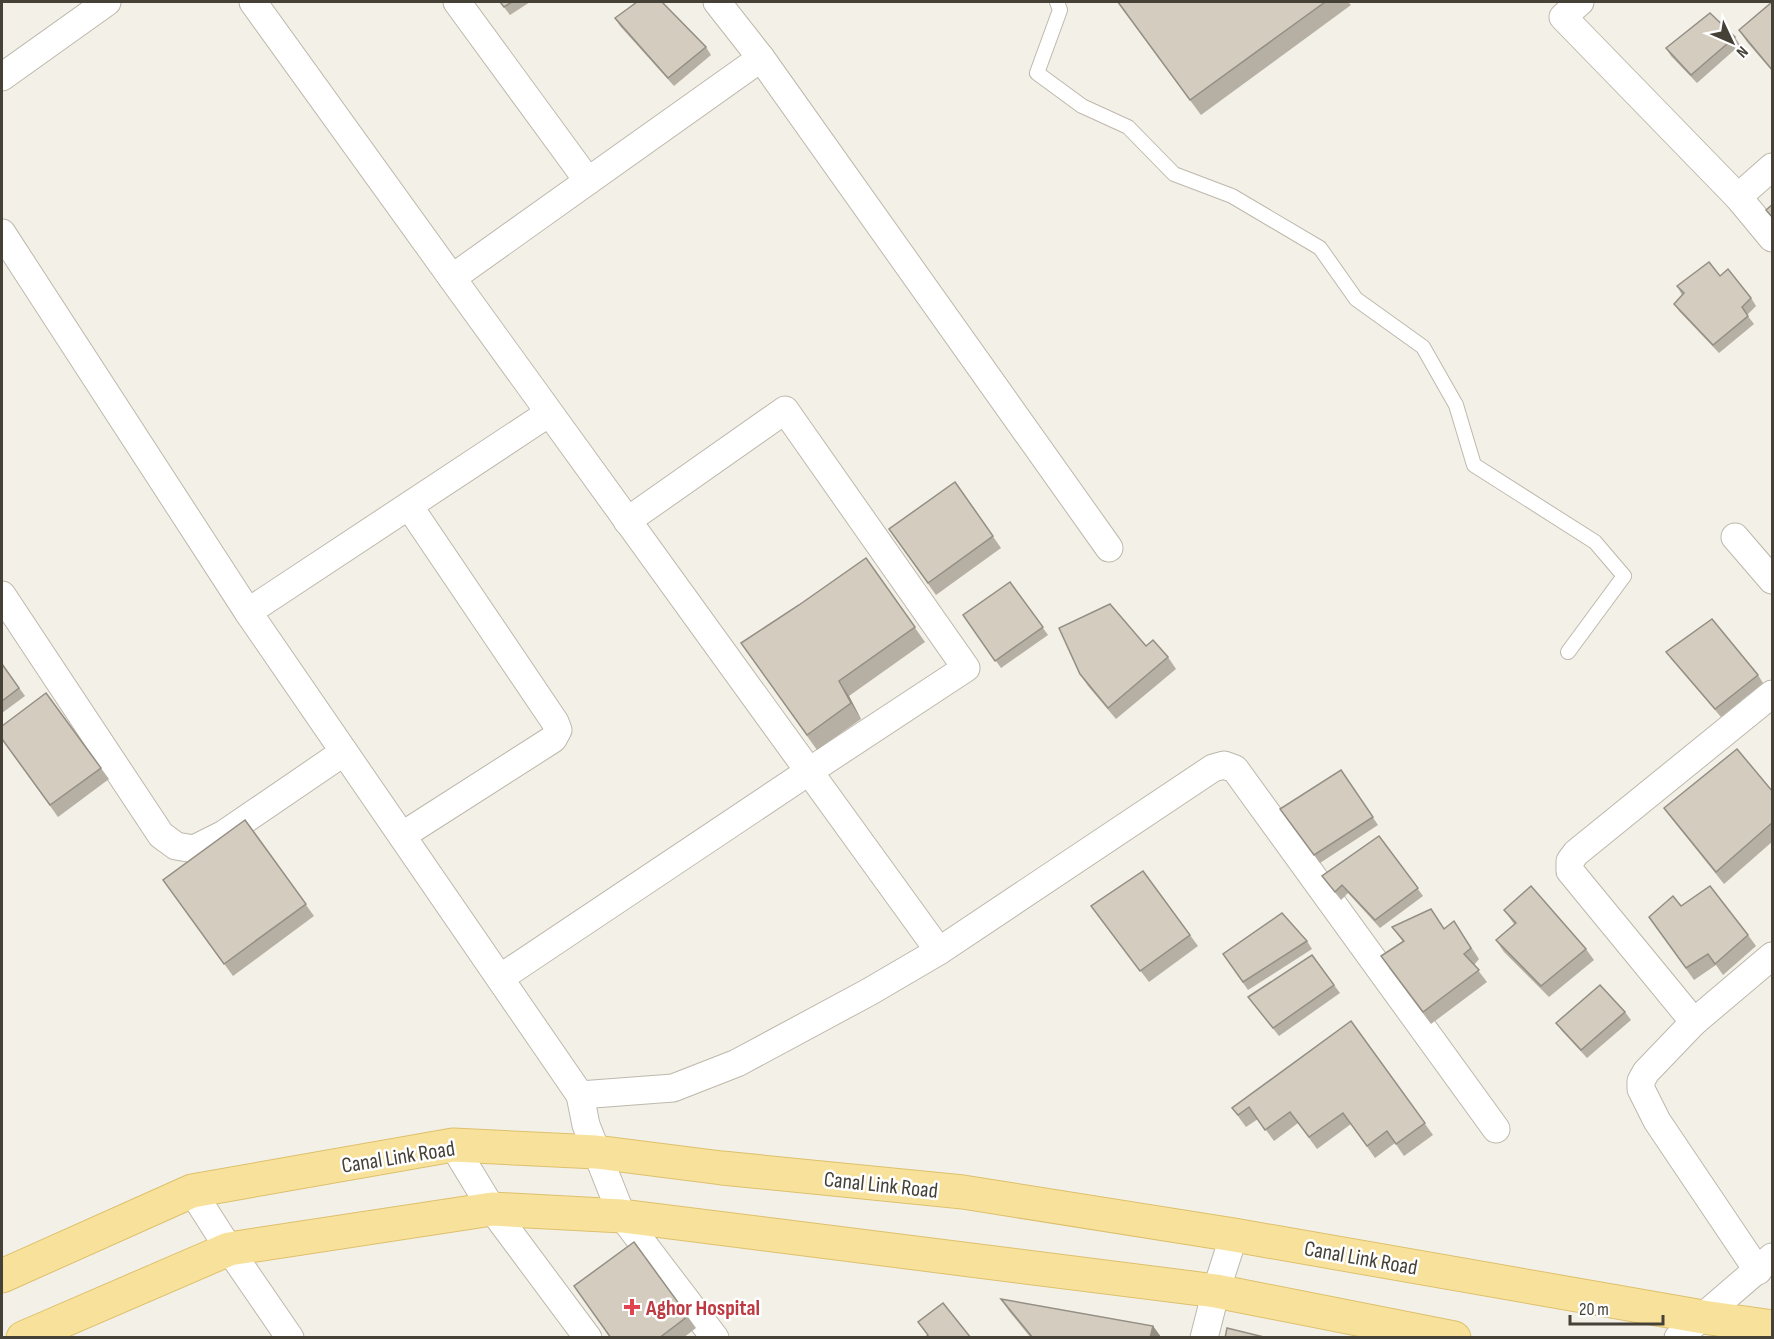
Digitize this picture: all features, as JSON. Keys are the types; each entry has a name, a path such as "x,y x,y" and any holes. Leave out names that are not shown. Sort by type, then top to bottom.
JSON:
{"main road":[{"name":"Canal Link Road","path":"2,1276 192,1191 453,1145 596,1152 722,1168 963,1192 1234,1235 1690,1327 1773,1327"},
{"path":"23,1338 229,1250 492,1209 622,1216 1216,1291 1454,1338"}],"street":[{"path":"2,77 107,2"},
{"path":"253,2 939,951"},
{"path":"457,2 588,181"},
{"path":"717,2 761,58 1109,548"},
{"path":"1564,7 1738,196 1773,238"},
{"path":"452,278 761,58"},
{"path":"1738,196 1773,167"},
{"path":"2,233 248,612 580,1095 586,1125 622,1216 715,1338"},
{"path":"500,978 966,668 785,410 627,521"},
{"path":"248,612 549,413"},
{"path":"403,835 553,739 558,730 555,722 409,506"},
{"path":"1736,537 1773,580"},
{"path":"2,595 161,835 176,846 195,849 224,834 344,752"},
{"path":"1694,1022 1570,871 1570,861 1576,853 1773,694"},
{"path":"580,1095 674,1088 737,1063 869,992 939,951 1214,768 1224,765 1235,769 1496,1129"},
{"path":"1690,1327 1765,1264 1657,1121 1641,1089 1641,1082 1646,1072 1694,1022 1773,956"},
{"path":"453,1145 492,1209 588,1338"},
{"path":"192,1191 229,1250 290,1338"},
{"path":"1204,1338 1234,1235"}],"lane":[{"path":"1057,2 1060,10 1037,73 1082,106 1128,127 1174,174 1232,196 1320,248 1356,300 1423,347 1456,405 1474,465 1595,542 1624,576 1568,652"}],"building":[{"path":"500,2 512,2 504,7"},
{"path":"637,2 662,2 706,47 668,78 615,18"},
{"path":"1118,2 1325,2 1190,100"},
{"path":"1773,2 1773,71 1739,30"},
{"path":"1710,13 1735,37 1691,75 1666,48"},
{"path":"1773,204 1773,218 1766,210"},
{"path":"1709,262 1720,276 1728,269 1751,298 1742,307 1748,316 1713,345 1674,304 1684,293 1677,286"},
{"path":"955,482 993,536 928,583 889,529"},
{"path":"866,558 915,627 839,681 851,703 807,735 741,643"},
{"path":"1010,582 1043,627 995,661 963,615"},
{"path":"1110,604 1146,646 1153,640 1168,657 1108,708 1080,674 1059,628"},
{"path":"1712,619 1758,675 1715,709 1666,652"},
{"path":"2,664 19,688 2,701"},
{"path":"46,693 101,768 50,805 2,739 2,726"},
{"path":"1737,749 1773,792 1773,822 1716,872 1664,808"},
{"path":"1341,770 1373,817 1314,855 1280,809"},
{"path":"245,820 306,904 224,964 163,880"},
{"path":"1379,836 1418,888 1375,920 1342,885 1335,892 1322,876"},
{"path":"1143,871 1190,935 1140,971 1091,906"},
{"path":"1531,886 1586,949 1541,986 1496,940 1516,923 1504,910"},
{"path":"1710,886 1748,935 1715,964 1708,954 1686,968 1649,917 1673,896 1681,906"},
{"path":"1431,909 1444,929 1454,921 1471,948 1464,954 1479,970 1423,1012 1381,956 1404,941 1392,927"},
{"path":"1282,913 1307,941 1243,982 1223,954"},
{"path":"1312,955 1334,985 1273,1028 1248,997"},
{"path":"1600,985 1625,1012 1581,1050 1556,1023"},
{"path":"1351,1021 1425,1123 1396,1144 1387,1131 1367,1146 1343,1113 1309,1137 1290,1112 1265,1130 1249,1107 1238,1115 1232,1108"},
{"path":"634,1242 688,1316 659,1338 611,1338 574,1286"},
{"path":"1001,1299 1153,1326 1150,1338 1033,1338"},
{"path":"943,1303 971,1338 925,1338 928,1335 918,1322"},
{"path":"1227,1328 1268,1338 1225,1338"}],"place":[{"name":"Aghor Hospital","path":"632,1307"}]}
